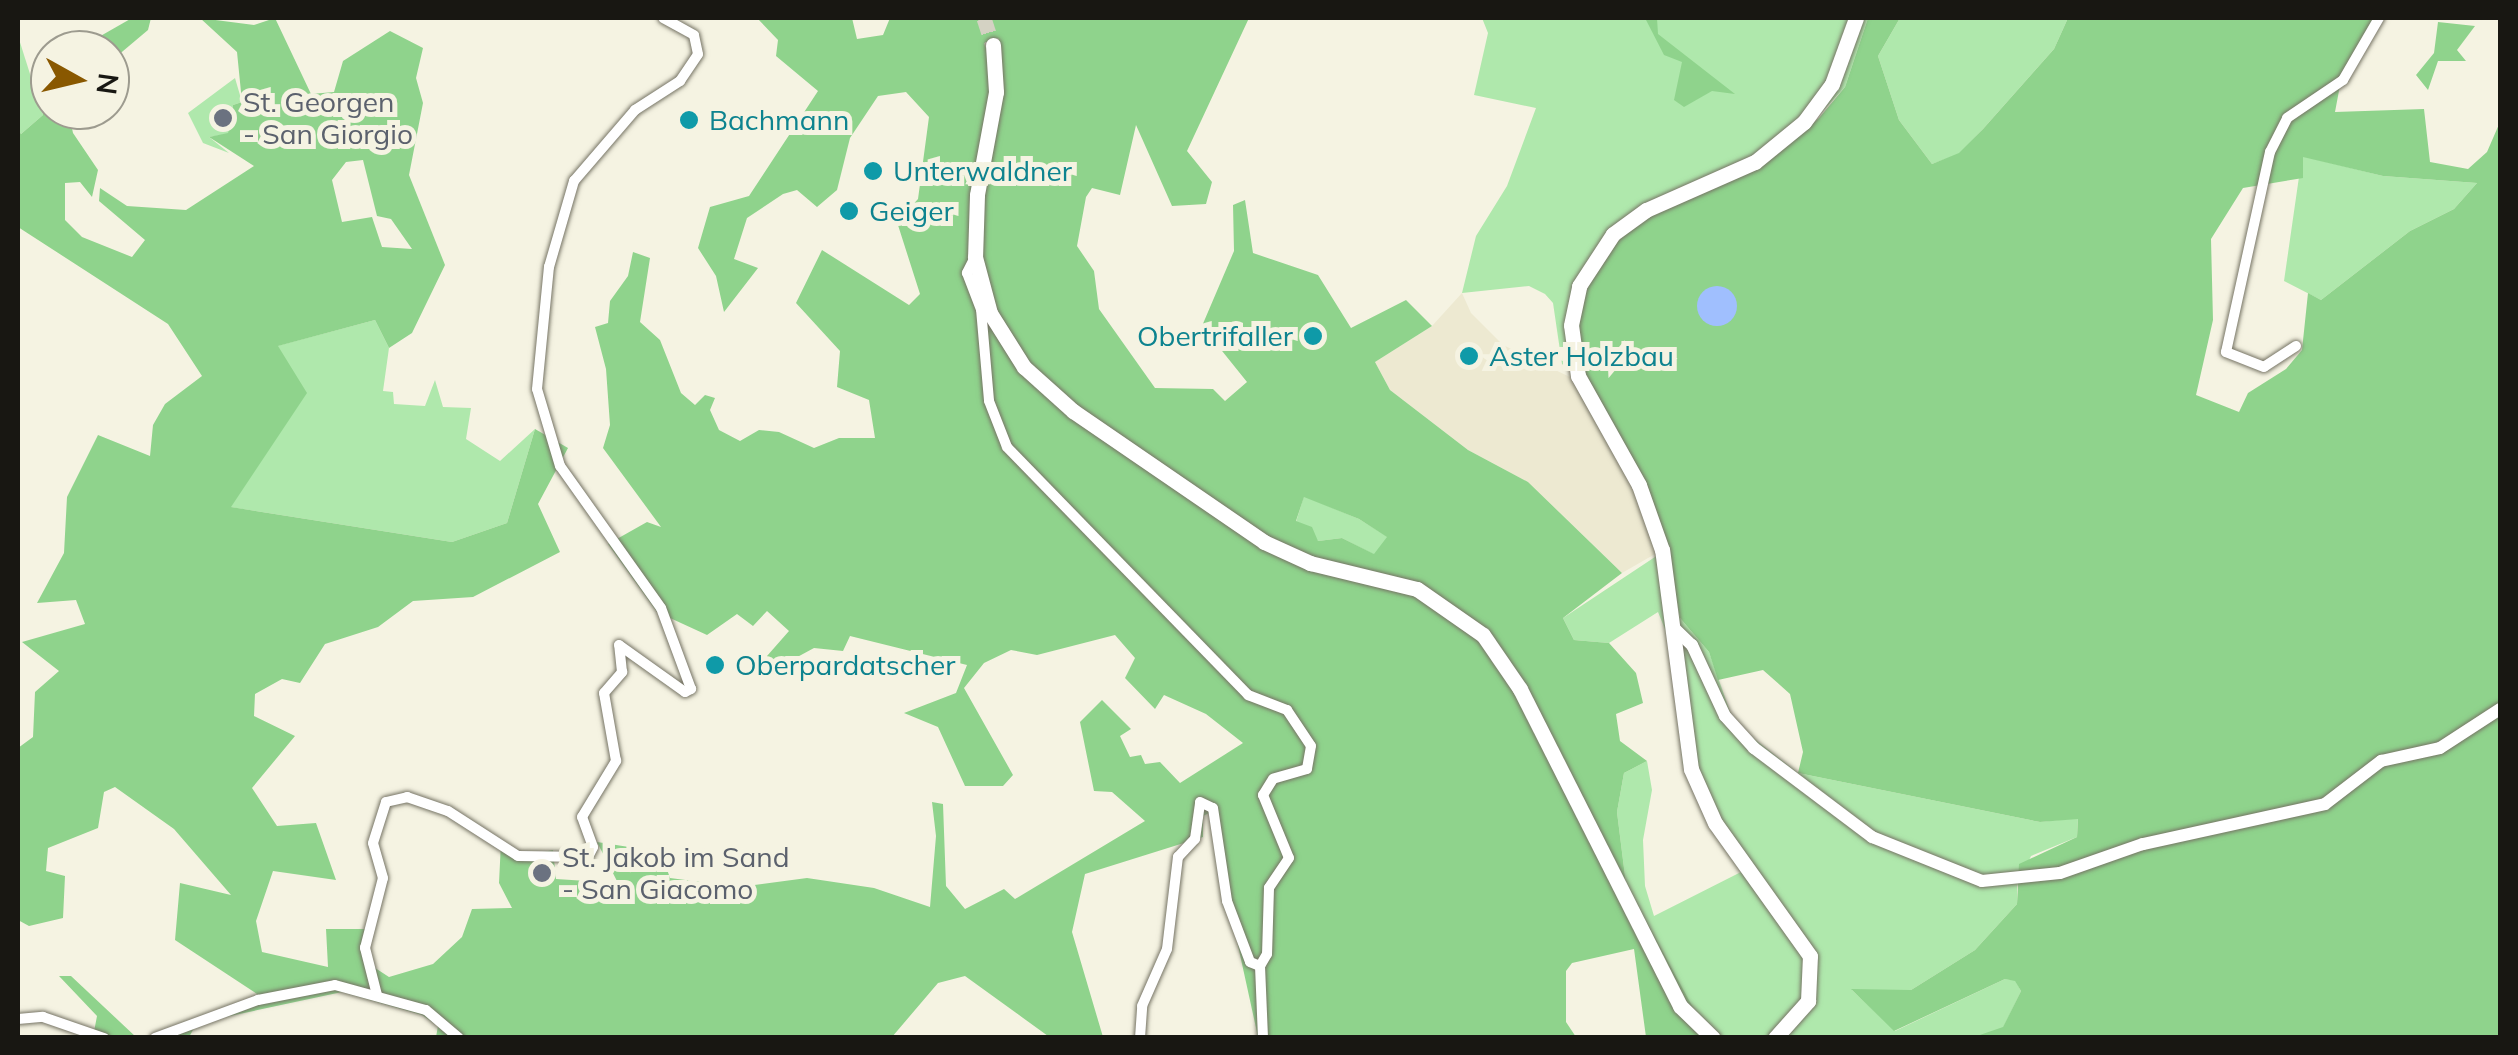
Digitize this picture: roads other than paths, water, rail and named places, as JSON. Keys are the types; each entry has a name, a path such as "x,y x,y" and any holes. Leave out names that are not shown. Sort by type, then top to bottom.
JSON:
{"main road":[{"path":"1775,1038 1808,1001 1810,956 1706,804 1684,744 1672,626 1656,530 1578,376 1571,335 1575,297 1592,260 1628,221 1749,165 1792,134 1829,90 1856,18"},
{"path":"993,45 996,92 977,195 975,256 990,313 1008,344 1073,411 1284,553 1417,589 1484,635 1556,757 1680,1006 1713,1038"}],"street":[{"path":"377,996 365,948 383,878 373,843 386,802 408,798 448,811 518,856 588,857 593,847 582,817 616,761 604,693 622,672 619,645 685,692 691,689 660,608 560,466 537,389 549,267 574,182 635,110 680,80 698,54 694,35 664,18"},
{"path":"2296,346 2264,367 2225,349 2255,243 2270,152 2287,118 2343,80 2379,18"},
{"path":"975,256 968,278 981,309 989,402 1007,447 1248,696 1286,710 1311,746 1308,769 1273,779 1264,795 1290,858 1269,888 1267,954 1260,966 1263,1038"},
{"path":"1672,626 1692,645 1725,716 1754,748 1872,838 1982,881 2043,877 2154,841 2325,804 2381,761 2440,748 2500,708"},
{"path":"1140,1038 1142,1006 1167,950 1178,858 1196,838 1200,802 1213,808 1227,901 1250,962 1260,966"},
{"path":"155,1038 241,1006 329,986 426,1010 459,1038"},
{"path":"18,1019 48,1018 104,1038"}],"water":[{"path":"1717,286 1731,292 1737,306 1731,320 1717,326 1703,320 1697,306 1703,292"}],"tunnel":[{"path":"984,18 993,45"}],"place":[{"name":"St. Georgen - San Giorgio","path":"223,118"},
{"name":"Bachmann","path":"689,120"},
{"name":"Unterwaldner","path":"873,171"},
{"name":"Geiger","path":"849,211"},
{"name":"Obertrifaller","path":"1313,336"},
{"name":"Aster Holzbau","path":"1469,356"},
{"name":"Oberpardatscher","path":"715,665"},
{"name":"St. Jakob im Sand - San Giacomo","path":"542,873"}]}
